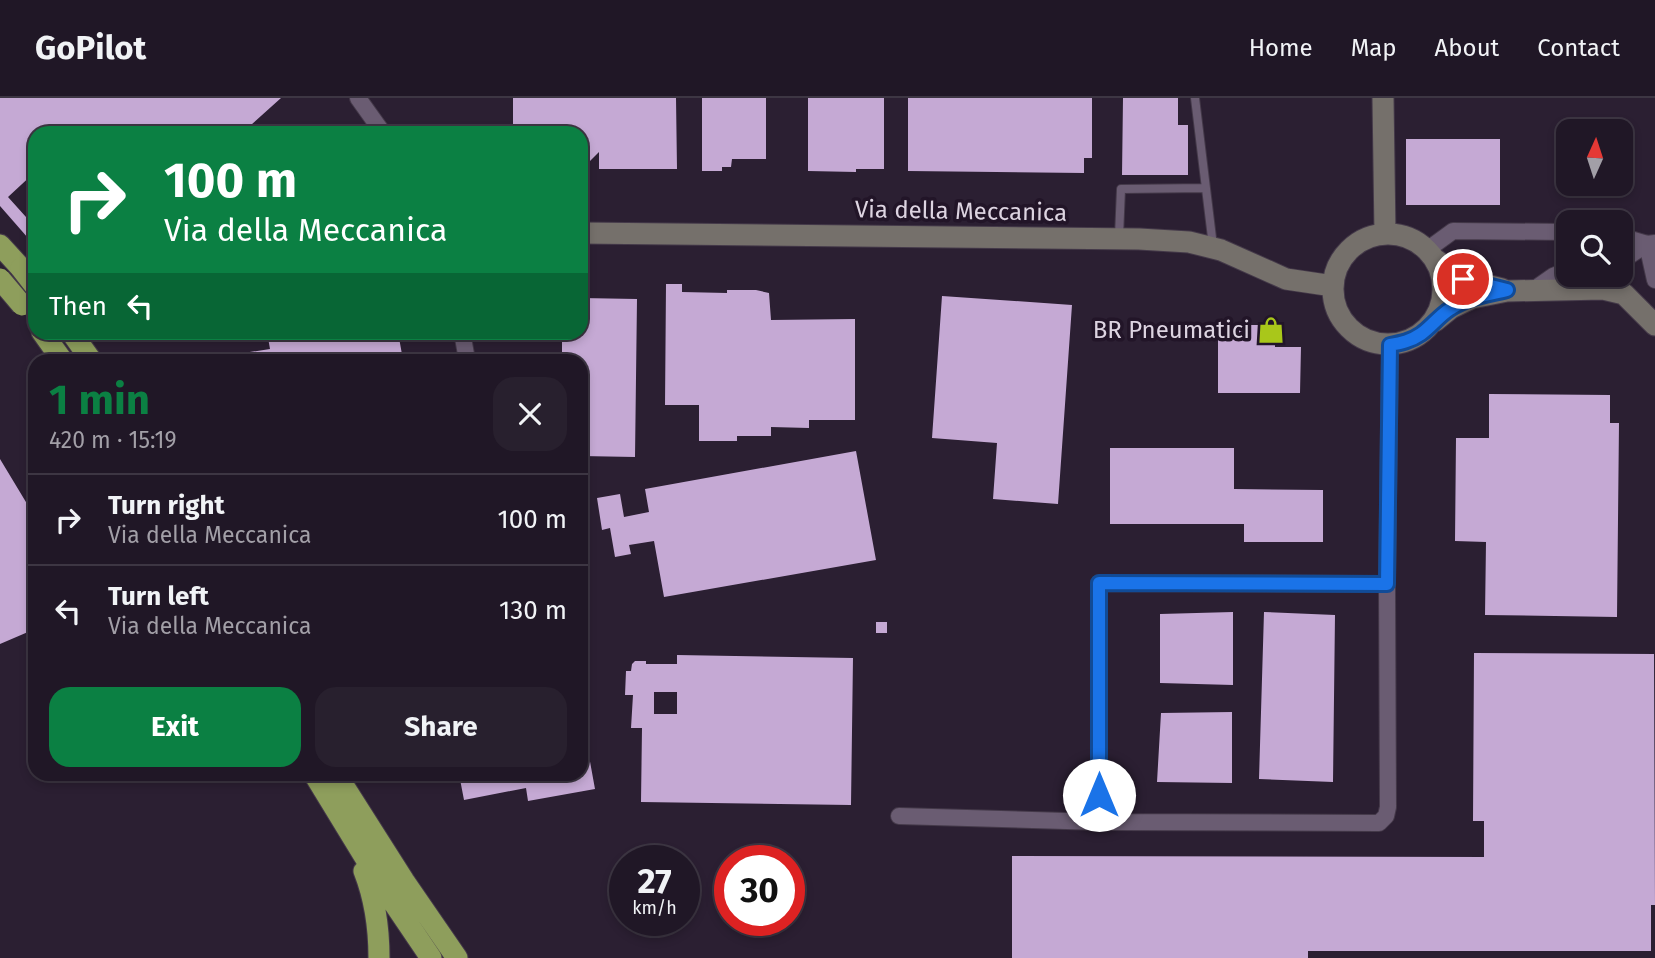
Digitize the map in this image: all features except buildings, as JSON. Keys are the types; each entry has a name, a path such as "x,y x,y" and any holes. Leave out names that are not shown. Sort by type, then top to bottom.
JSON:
{"highway":[{"path":"0,245 28,277"},
{"path":"0,281 28,313"},
{"path":"318,781 383,887 431,958"},
{"path":"340,781 457,958"},
{"path":"343,821 372,894 379,958"},
{"path":"404,881 466,958"}],"street":[{"path":"358,98 378,126"},
{"path":"1383,98 1385,234"},
{"path":"1432,255 1453,231 1556,232"},
{"name":"Via della Meccanica","path":"588,233 1189,242 1221,250 1286,279 1333,286"},
{"path":"1507,290 1463,279 1415,241 1400,235 1385,234 1372,236 1349,250 1335,273 1333,286 1334,302 1349,328 1361,338 1390,345 1407,342 1423,334 1451,308 1472,298 1507,290 1603,289 1624,294 1655,325"},
{"path":"1633,239 1651,243"},
{"path":"1633,254 1651,243"},
{"path":"1651,243 1655,280"},
{"path":"1432,255 1443,280 1443,302 1434,321"},
{"path":"1533,290 1556,274"},
{"path":"0,281 28,279"},
{"path":"899,816 1099,822 1379,823 1386,816 1388,807 1390,345"},
{"path":"1099,822 1099,583 1387,584"}],"lane":[{"path":"1195,98 1214,248"},
{"path":"1119,239 1121,189 1205,188"}],"place":[{"name":"BR Pneumatici","path":"1271,330"}],"route":[{"path":"1099,795 1099,583 1387,584 1390,345 1407,342 1423,334 1451,308 1472,298 1507,290 1463,279"}]}
